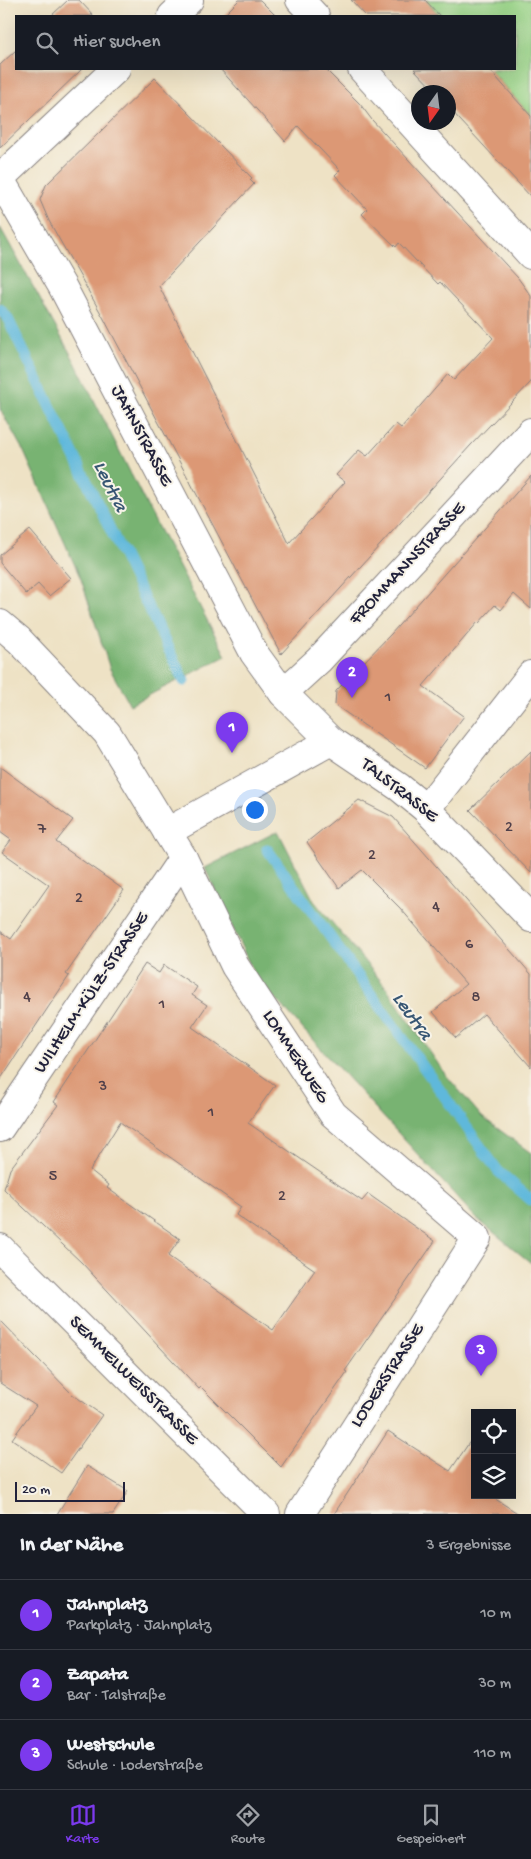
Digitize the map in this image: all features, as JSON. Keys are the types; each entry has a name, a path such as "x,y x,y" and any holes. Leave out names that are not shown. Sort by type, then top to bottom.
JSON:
{"street":[{"path":"173,15 189,0"},
{"path":"300,0 314,15"},
{"path":"0,178 115,70"},
{"path":"363,70 531,255"},
{"name":"JAHNSTRASSE","path":"0,178 62,286 254,653 283,693"},
{"name":"FROMMANNSTRASSE","path":"283,693 320,660 531,432"},
{"name":"LOMMERWEG","path":"0,624 18,640 107,733 183,858 235,966 333,1114 477,1238"},
{"path":"426,808 531,675"},
{"name":"TALSTRASSE","path":"283,693 331,741 399,787 426,808 531,918"},
{"path":"167,832 331,741"},
{"name":"WILHELM-KÜLZ-STRASSE","path":"0,1128 183,858"},
{"name":"LODERSTRASSE","path":"300,1514 477,1238"},
{"name":"SEMMELWEISSTRASSE","path":"0,1248 266,1514"}],"green space":[{"path":"426,0 531,0 531,116 490,70 516,70 516,15 439,15"},
{"path":"0,227 75,362 149,510 226,656 130,705 110,669 81,579 24,452 0,409"},
{"path":"278,831 314,901 386,987 445,1074 482,1117 531,1153 531,1263 476,1218 256,978 205,868"}],"building":[{"path":"68,0 79,0 93,15 52,15"},
{"path":"239,0 260,0 275,15 224,15"},
{"path":"351,0 425,0 439,15 365,15"},
{"path":"15,51 15,70 81,70 0,148 0,65"},
{"path":"221,70 326,70 360,104 372,120 518,278 531,296 531,382 471,445 281,654 103,317 49,221 40,200 46,185 155,78 252,178 250,180 254,184 159,286 289,543 345,482 336,475 359,450 367,456 396,424 401,428 448,374 454,380 493,338 440,282 438,284 399,243 396,247 362,214 367,209 335,175 340,170 298,126 285,141"},
{"path":"415,70 490,70 531,116 531,197 456,116 456,85 429,85"},
{"path":"531,476 531,609 514,594 501,610 495,605 423,686 464,716 425,768 335,705 336,691 391,634"},
{"path":"30,530 71,578 49,596 38,584 26,594 0,563 0,555"},
{"path":"531,751 531,873 470,810"},
{"path":"0,767 73,820 56,842 124,890 66,974 69,976 0,1080 0,931 11,939 49,885 2,852 11,840 0,832"},
{"path":"359,800 393,817 531,974 531,1067 484,1014 456,1038 433,1012 466,984 400,908 362,870 339,888 307,842"},
{"path":"145,964 159,973 164,965 197,987 192,995 207,1005 192,1027 275,1085 248,1123 362,1201 368,1194 435,1241 281,1467 201,1387 199,1389 82,1263 4,1189 10,1169 58,1105 54,1102","holes":["120,1122 241,1207 236,1215 315,1270 273,1330 168,1256 180,1239 107,1188 109,1185 90,1170"]},
{"path":"0,1320 72,1394 102,1415 61,1473 12,1439 36,1406 0,1383"},
{"path":"388,1431 450,1471 471,1440 471,1499 495,1499 519,1514 334,1514"},
{"path":"87,1466 128,1491 113,1514 57,1514"}],"waterway":[{"name":"Leutra","path":"0,309 7,317 184,681"},
{"name":"Leutra","path":"267,849 498,1171 531,1200"}],"place":[{"name":"Zapata","path":"352,698"},
{"name":"Jahnplatz","path":"232,753"},
{"name":"Westschule","path":"481,1376"}]}
